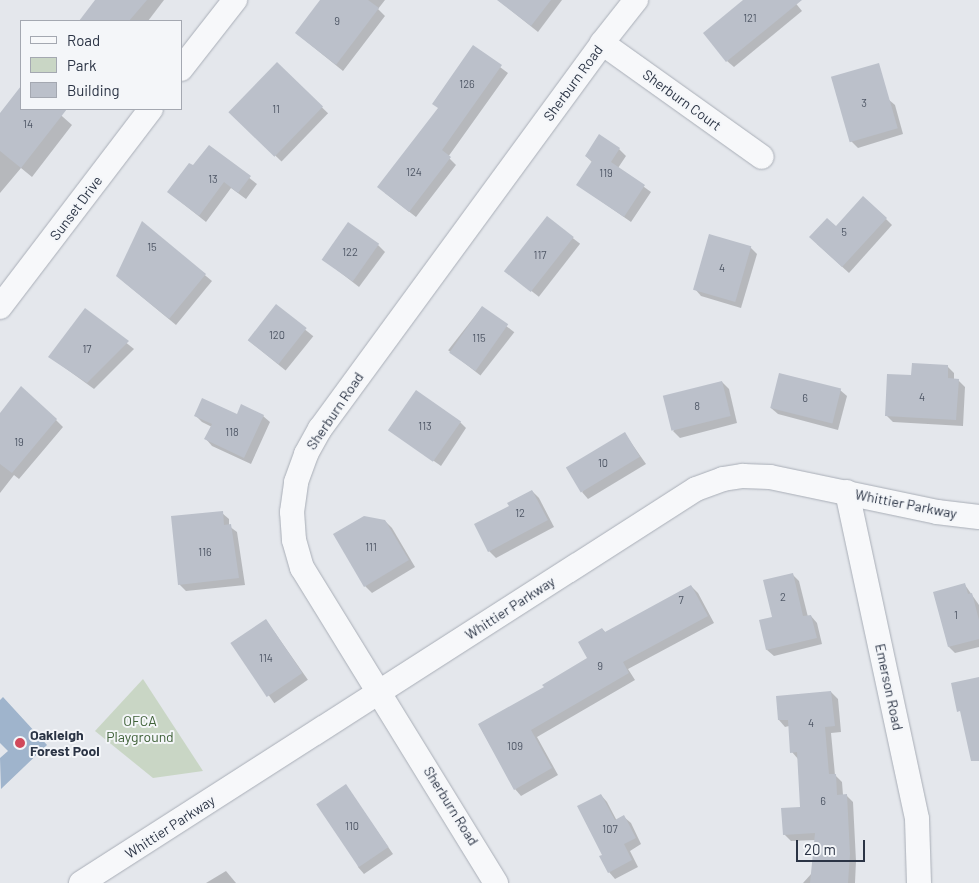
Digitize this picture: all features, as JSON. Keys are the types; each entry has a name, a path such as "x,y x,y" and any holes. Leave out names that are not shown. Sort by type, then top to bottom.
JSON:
{"street":[{"path":"182,68 235,0"},
{"name":"Sherburn Road","path":"496,883 302,568 294,540 292,512 296,482 306,454 320,429 602,43 636,0"},
{"name":"Sherburn Court","path":"602,43 762,157"},
{"name":"Sunset Drive","path":"0,307 150,110"},
{"name":"Whittier Parkway","path":"81,883 696,489 723,479 743,476 770,477 937,512 979,517"},
{"name":"Emerson Road","path":"847,492 917,819 919,883"}],"green space":[{"name":"OFCA Playground","path":"143,679 203,771 153,778 95,731"}],"water":[{"path":"3,697 47,745 1,789 0,758 8,751 0,743 0,700"}],"building":[{"path":"95,0 147,0 130,20 80,20"},
{"path":"320,0 368,0 379,8 336,65 295,33"},
{"path":"497,0 551,0 531,26"},
{"path":"743,0 802,0 726,62 703,33"},
{"path":"473,45 502,65 442,150 451,157 409,212 377,187 438,108 432,104"},
{"path":"277,62 323,106 274,157 228,112"},
{"path":"879,63 898,128 850,142 831,77"},
{"path":"20,87 20,110 66,110 21,168 0,151 0,113"},
{"path":"599,134 620,148 611,162 645,185 624,217 576,185 592,161 585,156"},
{"path":"209,145 251,176 238,193 224,182 199,216 167,192 189,163 193,165"},
{"path":"863,196 887,218 842,267 809,237 827,218 836,226"},
{"path":"547,216 574,237 531,292 504,271"},
{"path":"142,221 206,274 169,319 116,276"},
{"path":"348,222 379,244 353,281 322,260"},
{"path":"709,234 751,246 735,302 693,290"},
{"path":"276,304 307,328 278,364 248,340"},
{"path":"482,306 508,324 476,371 449,353"},
{"path":"85,308 129,341 87,383 48,357"},
{"path":"912,363 948,365 948,378 959,379 956,420 885,416 887,374 911,375"},
{"path":"779,373 841,388 832,423 770,408"},
{"path":"722,381 731,416 672,431 663,396"},
{"path":"21,386 57,419 12,473 0,464 0,413"},
{"path":"416,390 461,422 433,462 388,430"},
{"path":"202,398 237,414 241,404 264,415 244,458 204,439 212,424 194,416"},
{"path":"625,432 640,457 581,492 566,468"},
{"path":"532,490 548,520 488,552 474,524 509,506 507,503"},
{"path":"223,511 224,525 231,524 239,578 178,585 171,516"},
{"path":"364,516 385,520 409,560 364,587 333,534"},
{"path":"793,573 803,616 811,615 817,638 766,650 759,620 772,617 763,580"},
{"path":"965,583 968,594 972,593 979,620 979,639 948,647 933,592"},
{"path":"691,585 708,616 623,662 629,673 531,730 552,768 514,790 478,724 544,687 542,685 587,658 578,642 602,628 605,632"},
{"path":"266,619 302,673 267,697 230,643"},
{"path":"979,677 979,761 971,761 960,711 957,712 951,683"},
{"path":"831,691 835,726 825,727 829,774 836,774 837,795 847,794 850,854 848,883 810,883 815,833 783,835 781,808 800,807 797,752 790,753 788,720 778,720 776,696"},
{"path":"346,784 388,847 359,867 316,804"},
{"path":"601,794 615,820 624,815 636,838 624,844 632,860 608,873 599,856 602,855 577,806"}],"place":[{"name":"Oakleigh Forest Pool","path":"20,743"}]}
